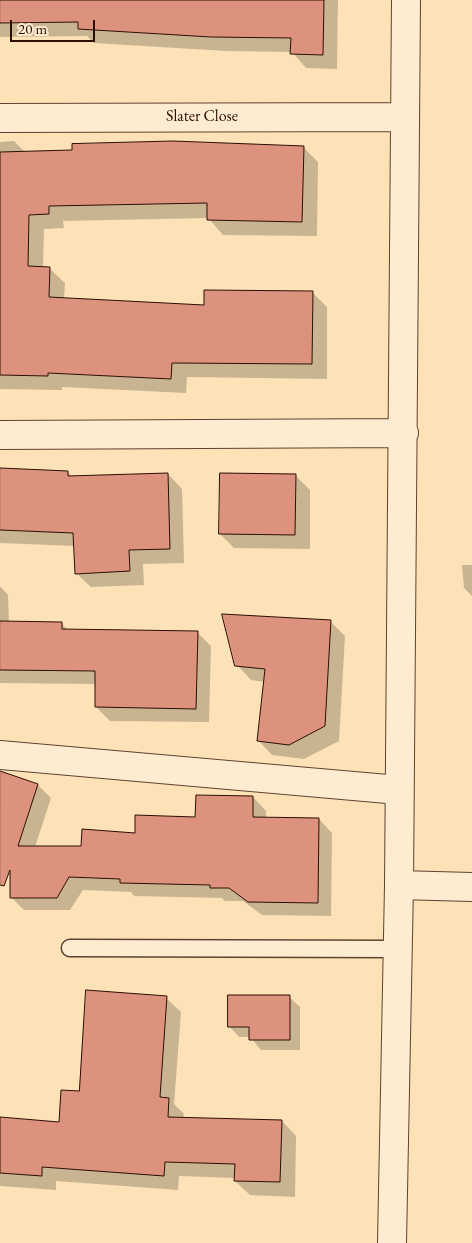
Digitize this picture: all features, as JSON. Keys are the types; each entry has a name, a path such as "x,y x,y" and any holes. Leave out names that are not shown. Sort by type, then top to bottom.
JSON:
{"street":[{"path":"392,1243 400,886 399,790 404,433 406,0"},
{"name":"Slater Close","path":"0,118 404,116"},
{"path":"0,435 404,433"},
{"path":"0,755 399,790"},
{"path":"400,886 472,887"}],"lane":[{"path":"70,948 398,949"}],"building":[{"path":"0,0 324,0 323,55 290,54 291,38 211,37 78,29 78,22 0,23"},
{"path":"173,141 304,146 302,222 207,220 207,203 49,206 49,214 29,215 28,266 50,267 49,297 204,305 204,290 313,291 312,364 172,363 171,379 48,373 48,376 0,375 0,152 72,150 72,144"},
{"path":"0,468 68,471 68,476 168,473 170,549 129,550 130,571 75,574 73,533 0,530"},
{"path":"220,473 296,474 295,535 219,534"},
{"path":"222,614 331,620 325,726 289,745 257,741 265,669 235,666"},
{"path":"0,621 62,622 62,629 198,631 196,709 95,707 95,671 0,670"},
{"path":"0,771 38,784 18,846 81,846 82,829 135,833 135,815 195,817 196,795 253,796 253,817 319,818 318,903 248,902 229,888 210,888 210,885 120,883 120,879 69,877 57,898 10,898 10,870 4,886 0,885"},
{"path":"86,990 167,996 160,1097 169,1098 168,1117 282,1120 280,1182 234,1181 235,1164 165,1162 164,1176 42,1167 42,1176 0,1173 0,1117 59,1122 61,1090 79,1091"},
{"path":"228,995 290,995 290,1040 249,1040 249,1027 228,1027"}]}
